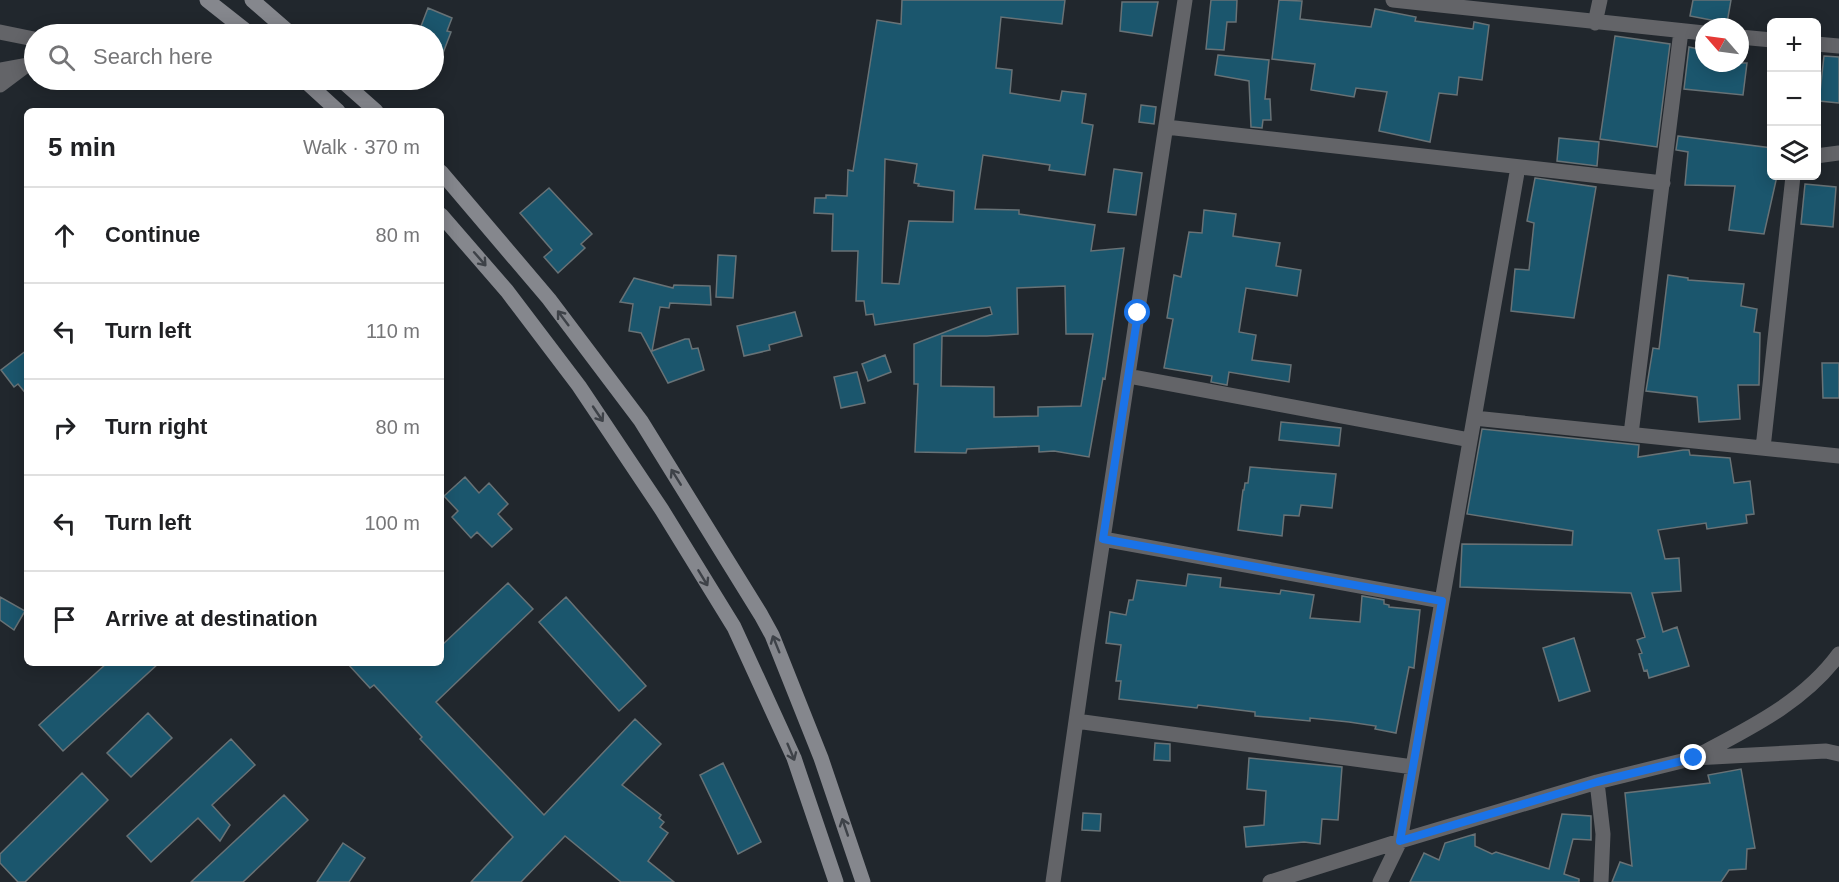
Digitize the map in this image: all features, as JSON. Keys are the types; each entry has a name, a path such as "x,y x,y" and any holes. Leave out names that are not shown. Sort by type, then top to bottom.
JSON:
{"street":[{"path":"207,0 237,24"},
{"path":"252,0 280,24"},
{"path":"1053,882 1185,0"},
{"path":"1393,0 1450,3 1595,23 1695,32"},
{"path":"1595,23 1600,0"},
{"path":"1631,434 1681,31"},
{"path":"0,32 24,37"},
{"path":"1749,38 1767,40"},
{"path":"1821,44 1839,46"},
{"path":"0,70 24,66"},
{"path":"0,85 24,69"},
{"path":"315,90 335,108"},
{"path":"352,90 373,108"},
{"path":"1166,127 1663,183"},
{"path":"1821,155 1839,153"},
{"path":"1380,882 1400,841 1518,167"},
{"path":"444,176 549,299 641,421 761,615 772,635 821,758 863,882"},
{"path":"1763,448 1793,180"},
{"path":"444,218 507,291 579,386 662,510 734,627 794,758 836,882"},
{"path":"1128,376 1470,440"},
{"path":"1474,418 1839,456"},
{"path":"1103,539 1442,601"},
{"path":"1694,758 1796,699 1839,654"},
{"path":"1076,721 1413,767"},
{"path":"1270,882 1597,782 1694,758 1826,751 1839,754"},
{"path":"1597,782 1603,834 1601,882"}],"building":[{"path":"902,0 1065,0 1062,24 1001,17 996,68 1012,70 1010,93 1060,101 1062,91 1086,94 1082,123 1093,125 1085,175 1049,170 1050,165 983,155 975,209 1019,210 1019,214 1095,225 1091,251 1124,248 1105,379 1103,378 1089,457 1054,451 1039,452 1039,446 967,449 966,453 915,452 918,384 914,384 914,344 992,314 990,307 875,325 873,314 866,315 864,301 856,301 858,251 832,251 833,214 814,213 815,198 826,198 826,195 847,196 848,170 853,171 877,20 901,24","holes":["885,159 917,164 914,183 919,184 918,186 954,191 953,222 909,221 899,284 882,283","1065,286 1066,334 1093,334 1081,406 1038,407 1038,416 994,417 994,387 941,386 942,336 1018,334 1017,288"]},
{"path":"1211,0 1237,0 1236,22 1227,22 1224,50 1206,49"},
{"path":"1279,0 1302,1 1300,19 1371,27 1375,9 1416,17 1415,21 1473,29 1474,22 1489,25 1482,80 1459,77 1457,95 1439,93 1430,142 1379,131 1387,92 1356,88 1354,97 1311,90 1315,64 1272,59"},
{"path":"1693,0 1731,0 1728,18 1690,16"},
{"path":"1122,2 1158,2 1152,36 1120,31"},
{"path":"428,8 452,18 447,31 451,32 444,50 444,24 422,24"},
{"path":"1615,36 1670,44 1657,147 1600,139"},
{"path":"1689,47 1695,48 1695,72 1746,72 1743,95 1684,89"},
{"path":"1218,55 1269,60 1265,99 1270,99 1271,120 1263,120 1262,128 1251,127 1249,81 1215,75"},
{"path":"1824,56 1839,57 1839,103 1821,101"},
{"path":"1141,105 1156,107 1154,124 1139,122"},
{"path":"1678,136 1767,147 1767,180 1776,180 1764,234 1729,230 1735,186 1685,185 1688,152 1676,150"},
{"path":"1559,138 1599,142 1597,166 1557,161"},
{"path":"1114,169 1142,173 1136,215 1108,212"},
{"path":"1535,178 1596,187 1574,318 1511,311 1515,269 1529,270 1534,223 1527,221"},
{"path":"1805,184 1836,187 1833,227 1801,224"},
{"path":"549,188 592,234 581,244 585,248 558,273 544,257 552,250 520,213"},
{"path":"1204,210 1236,214 1233,236 1280,243 1276,266 1301,270 1297,296 1246,288 1239,332 1256,335 1252,360 1291,365 1289,382 1229,372 1227,385 1211,382 1212,376 1164,368 1173,319 1167,318 1174,275 1181,277 1189,232 1202,233"},
{"path":"718,255 736,256 733,298 716,297"},
{"path":"1668,275 1688,278 1688,280 1744,284 1741,306 1757,309 1754,332 1760,333 1759,385 1738,385 1740,419 1699,422 1697,397 1646,391 1653,348 1659,349"},
{"path":"634,278 673,288 674,285 710,286 711,305 670,303 669,308 660,307 652,351 689,339 692,349 698,348 704,370 668,383 641,333 629,331 633,304 620,302"},
{"path":"795,312 802,336 769,345 770,350 744,356 737,326"},
{"path":"24,352 24,391 18,384 14,387 1,370"},
{"path":"885,355 891,372 868,381 862,364"},
{"path":"1822,363 1839,363 1839,398 1823,398"},
{"path":"857,372 865,403 841,408 834,377"},
{"path":"1281,422 1341,428 1339,446 1279,440"},
{"path":"1482,429 1639,445 1638,457 1689,450 1690,455 1730,458 1734,483 1750,481 1754,514 1746,515 1747,523 1707,529 1706,523 1658,530 1665,559 1679,558 1681,591 1652,593 1663,632 1677,627 1689,666 1649,678 1647,670 1644,671 1639,654 1642,653 1637,640 1645,637 1631,593 1460,587 1462,544 1572,545 1573,531 1467,514"},
{"path":"1250,467 1336,474 1332,508 1301,505 1299,516 1284,515 1282,536 1238,530 1243,490 1245,483 1248,483"},
{"path":"465,477 479,493 489,483 508,504 498,514 512,529 492,547 477,532 471,538 452,517 458,511 444,496"},
{"path":"1188,574 1221,578 1220,587 1280,594 1281,590 1314,595 1310,618 1360,622 1362,596 1384,600 1384,604 1389,607 1420,610 1414,668 1409,667 1396,733 1375,729 1376,726 1349,722 1255,716 1255,712 1119,699 1121,681 1116,681 1121,645 1106,643 1110,612 1126,615 1129,600 1133,600 1137,580 1186,586"},
{"path":"508,583 533,609 436,702 544,815 635,719 661,744 622,785 661,815 659,818 664,822 660,827 668,833 648,861 674,882 621,882 565,836 521,882 471,882 513,837 420,739 422,737 374,685 370,688 350,666 444,666 444,643"},
{"path":"0,597 24,610 14,630 0,620"},
{"path":"566,597 646,686 619,711 539,622"},
{"path":"1574,638 1590,691 1559,701 1543,648"},
{"path":"104,666 156,666 63,751 39,725"},
{"path":"148,713 172,738 131,777 107,753"},
{"path":"231,739 255,765 212,805 230,825 220,841 198,818 151,862 127,836"},
{"path":"1155,743 1170,744 1170,761 1154,760"},
{"path":"1249,758 1342,767 1338,820 1322,819 1320,844 1304,842 1246,847 1244,827 1264,825 1266,791 1247,789"},
{"path":"723,763 761,842 738,854 700,775"},
{"path":"1741,769 1755,848 1747,849 1746,869 1729,870 1721,882 1612,882 1620,862 1632,866 1625,793 1710,783 1708,775"},
{"path":"82,773 108,800 25,882 18,882 0,863 0,854"},
{"path":"284,795 308,820 243,882 191,882"},
{"path":"1083,813 1101,814 1100,831 1082,830"},
{"path":"1562,814 1591,816 1591,840 1573,839 1564,874 1579,879 1579,882 1410,882 1424,853 1439,860 1445,843 1475,834 1475,846 1492,854 1496,852 1549,869"},
{"path":"343,843 365,858 349,882 317,882"}],"route":[{"path":"1138,313 1103,539 1442,601 1400,841 1597,782 1694,758"}]}
